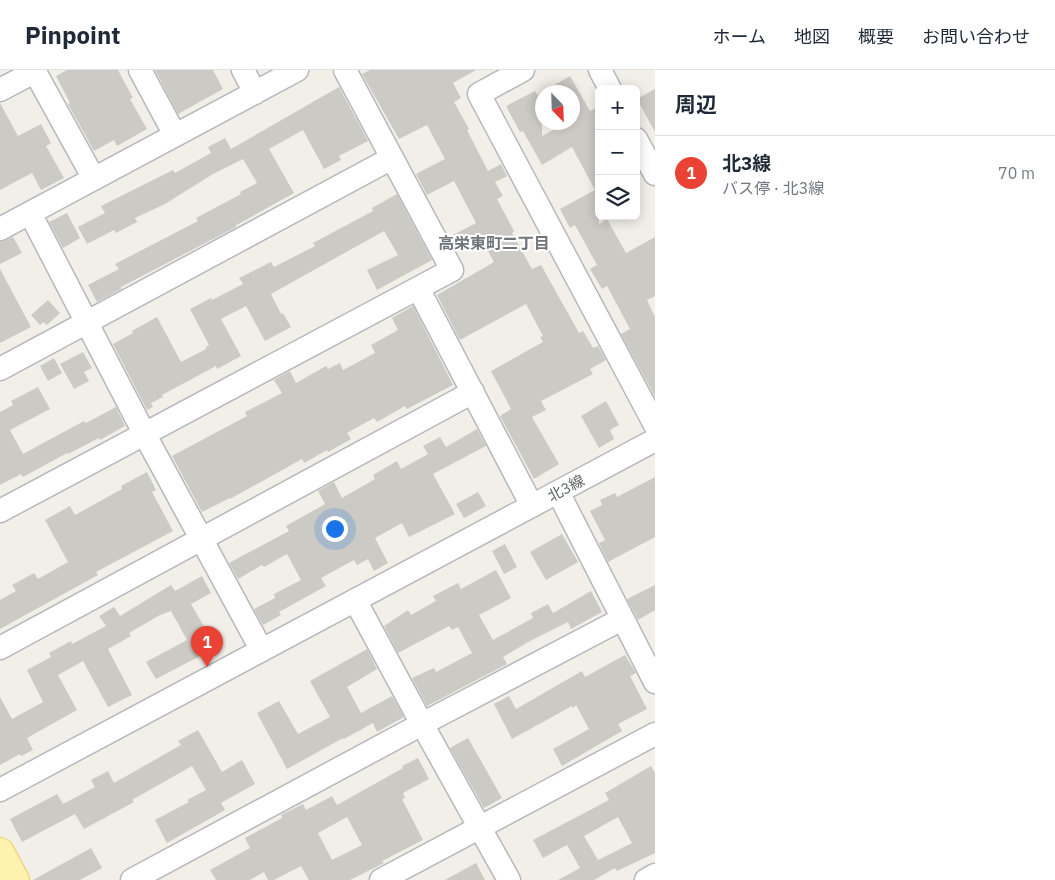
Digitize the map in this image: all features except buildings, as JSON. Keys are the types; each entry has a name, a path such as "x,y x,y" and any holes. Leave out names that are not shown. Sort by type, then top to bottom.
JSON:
{"main road":[{"path":"0,852 15,880"}],"street":[{"path":"140,70 175,135"},
{"path":"243,70 255,93"},
{"path":"0,229 297,70"},
{"path":"0,511 452,270 345,70"},
{"path":"523,70 479,94 655,425"},
{"path":"600,70 608,85"},
{"path":"0,90 34,71 94,179"},
{"path":"640,146 655,174"},
{"path":"0,369 392,158"},
{"path":"30,213 145,435 261,649"},
{"path":"418,288 532,506"},
{"path":"0,648 473,392"},
{"name":"北3線","path":"0,790 655,440"},
{"path":"558,492 655,682"},
{"path":"355,600 509,880"},
{"path":"132,880 622,619"},
{"path":"381,880 655,734"},
{"path":"646,880 655,875"}],"place":[{"name":"北3線","path":"207,667"}],"district":[{"name":"高栄東町二丁目","path":"494,243"}]}
